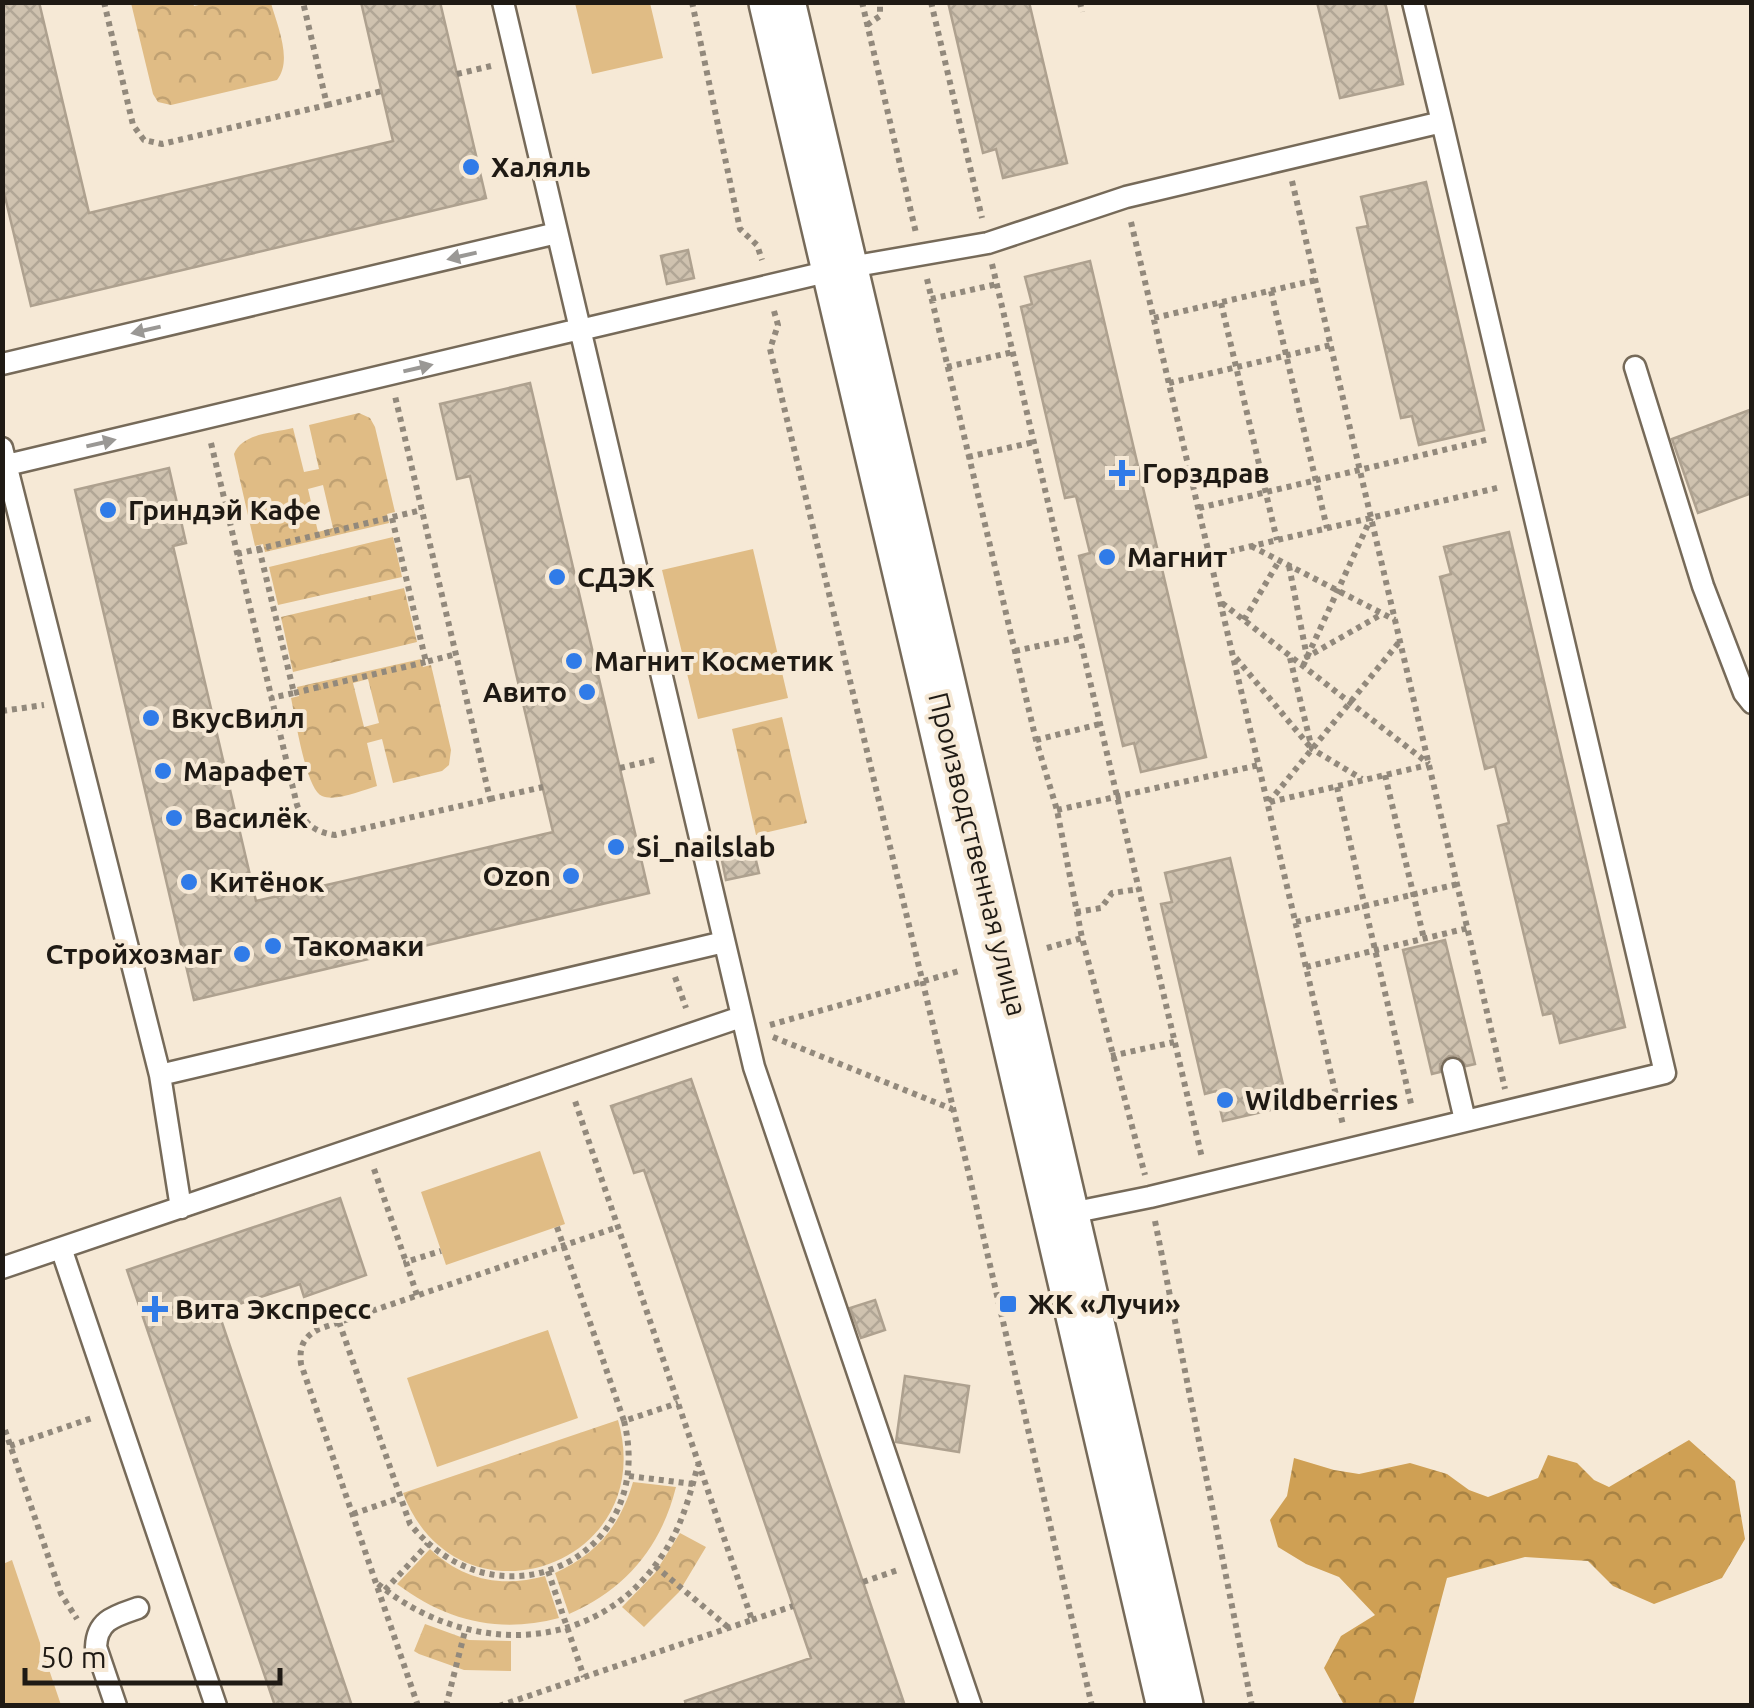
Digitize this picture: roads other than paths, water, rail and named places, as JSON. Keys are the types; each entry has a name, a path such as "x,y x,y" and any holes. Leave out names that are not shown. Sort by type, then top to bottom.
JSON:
{"main road":[{"name":"Производственная улица","path":"777,2 1064,1214 1175,1706"}],"lane":[{"path":"503,2 746,1026 972,1706"},
{"path":"1064,1214 1150,1197 1665,1073 1413,2"},
{"path":"180,1208 160,1074 5,457 206,418 840,269 988,243 1126,197 1442,122"},
{"path":"2,364 557,233"},
{"path":"1635,367 1702,586 1744,693 1752,703"},
{"path":"160,1074 724,942"},
{"path":"2,1268 694,1032 746,1026"},
{"path":"1454,1069 1465,1120"},
{"path":"60,1248 216,1706"},
{"path":"116,1706 96,1647 99,1631 109,1618 138,1608"}],"place":[{"name":"Халяль","path":"471,167"},
{"name":"Горздрав","path":"1122,473"},
{"name":"Гриндэй Кафе","path":"108,510"},
{"name":"Магнит","path":"1107,557"},
{"name":"СДЭК","path":"557,577"},
{"name":"Магнит Косметик","path":"574,661"},
{"name":"Авито","path":"587,692"},
{"name":"ВкусВилл","path":"151,718"},
{"name":"Марафет","path":"163,771"},
{"name":"Василёк","path":"174,818"},
{"name":"Si_nailslab","path":"616,847"},
{"name":"Ozon","path":"571,876"},
{"name":"Китёнок","path":"189,882"},
{"name":"Такомаки","path":"273,946"},
{"name":"Стройхозмаг","path":"242,954"},
{"name":"Wildberries","path":"1225,1100"},
{"name":"ЖК «Лучи»","path":"1008,1304"},
{"name":"Вита Экспресс","path":"155,1309"}]}
